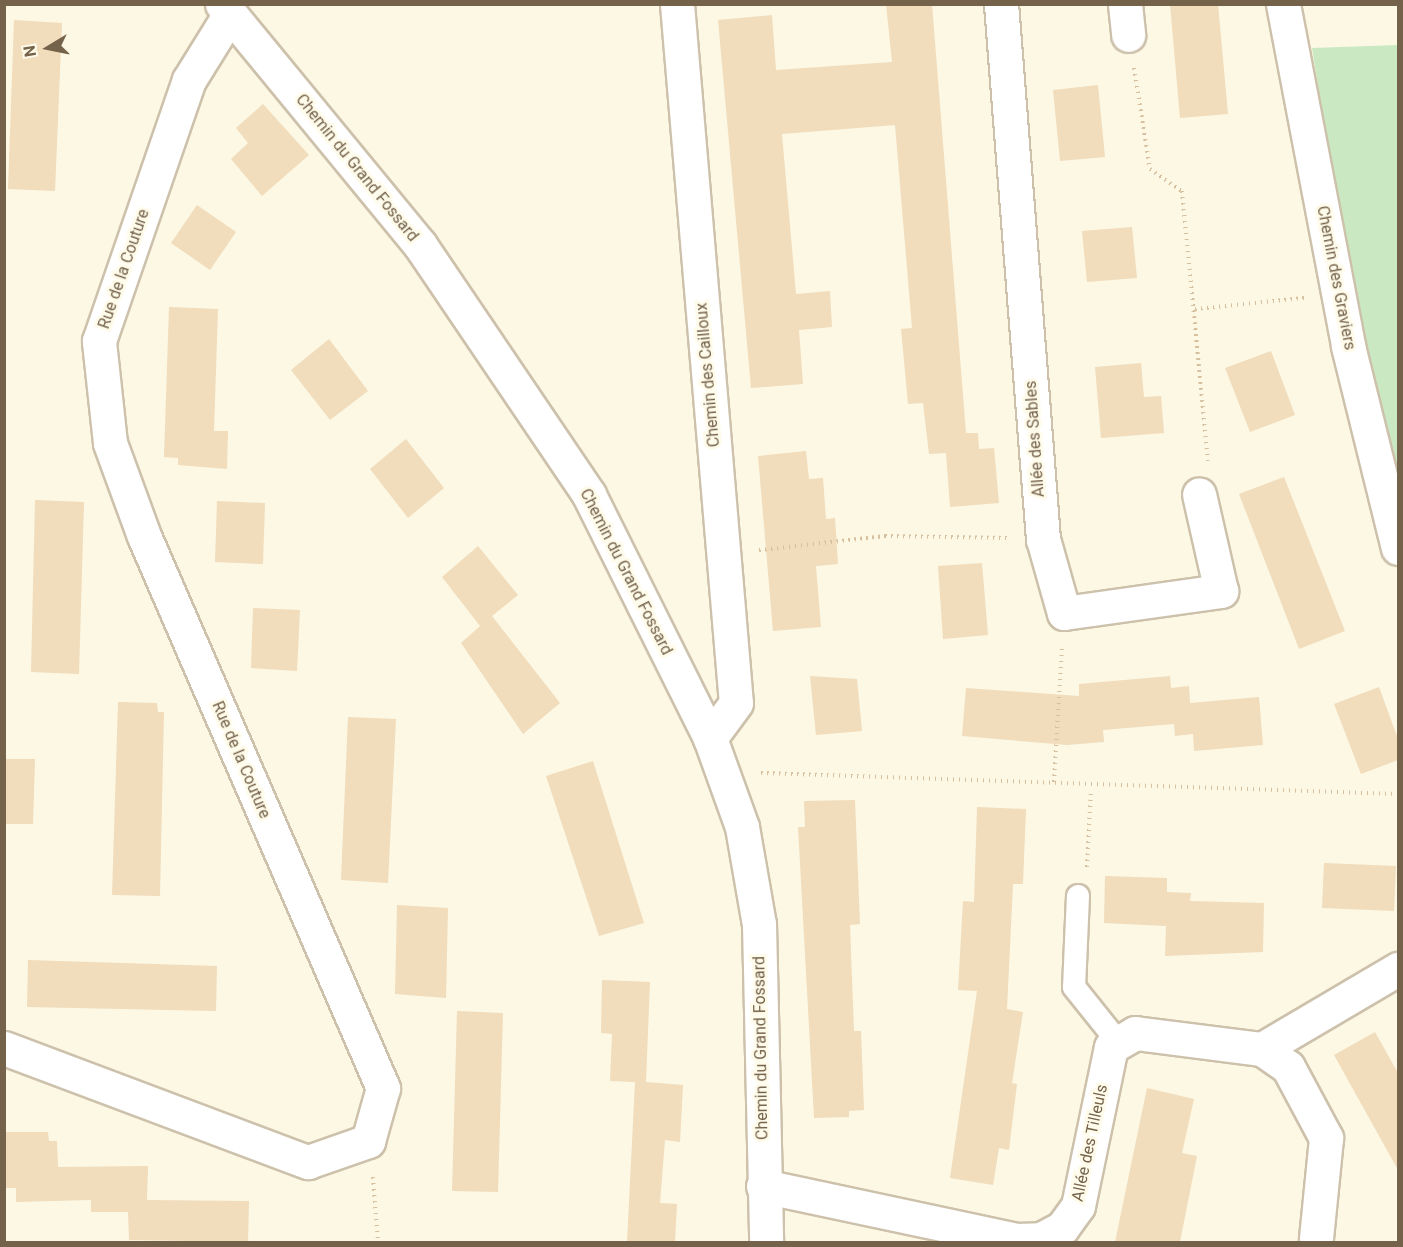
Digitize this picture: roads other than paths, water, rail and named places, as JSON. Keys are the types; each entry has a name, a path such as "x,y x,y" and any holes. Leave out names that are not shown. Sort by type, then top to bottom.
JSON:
{"street":[{"name":"Chemin des Cailloux","path":"677,4 736,703 710,738"},
{"name":"Allée des Sables","path":"1001,4 1043,539 1064,613 1221,591 1199,494"},
{"name":"Chemin des Graviers","path":"1283,4 1339,295 1398,548"},
{"name":"Chemin du Grand Fossard","path":"226,9 420,244 582,486 710,738 742,827 759,924 766,1242"},
{"name":"Rue de la Couture","path":"4,1048 308,1162 368,1141 383,1088 144,536 110,443 99,341 189,80 226,9"},
{"path":"1262,1049 1398,969"},
{"path":"1118,1042 1135,1033 1262,1049 1288,1067 1326,1138 1316,1239"},
{"name":"Allée des Tilleuls","path":"764,1186 1016,1240 1041,1239 1062,1228 1078,1206 1111,1047 1118,1042"}],"lane":[{"path":"1078,896 1074,987 1118,1042"}]}
